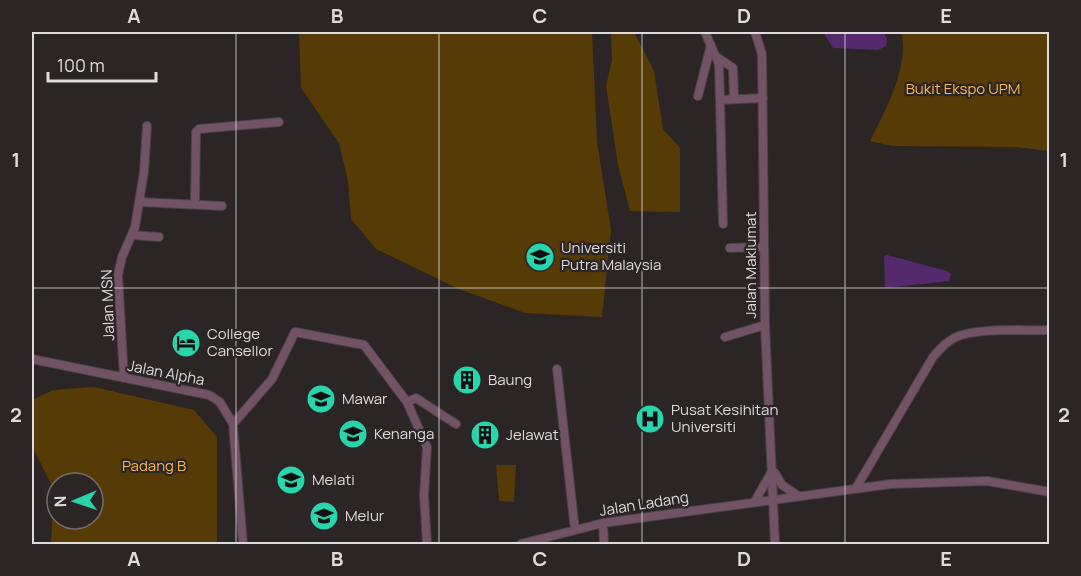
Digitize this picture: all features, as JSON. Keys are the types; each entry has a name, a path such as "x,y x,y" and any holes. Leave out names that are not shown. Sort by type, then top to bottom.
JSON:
{"street":[{"path":"705,32 717,57 723,224"},
{"name":"Jalan Maklumat","path":"755,32 762,54 765,325 776,544"},
{"path":"698,96 711,45"},
{"path":"717,57 733,68 735,99"},
{"path":"720,100 763,98"},
{"path":"195,202 196,132 199,129 279,122"},
{"name":"Jalan MSN","path":"124,378 118,275 122,257 132,235 140,202 147,126"},
{"path":"140,202 195,202 222,206"},
{"path":"132,235 159,237"},
{"path":"730,248 764,247"},
{"path":"725,337 765,325"},
{"path":"856,488 933,357 944,345 953,338 970,333 1050,330"},
{"path":"233,424 272,379 295,332 364,345 407,402 427,447 424,495 427,544"},
{"name":"Jalan Alpha","path":"32,359 209,395 220,402 233,424 243,544"},
{"path":"557,369 575,530"},
{"path":"407,402 416,398 456,424"},
{"path":"773,469 782,485 797,495"},
{"path":"755,501 769,480 773,469"},
{"name":"Jalan Ladang","path":"521,544 603,523 856,488 968,480 1004,483 1050,492"},
{"path":"603,523 604,544"}],"green space":[{"path":"299,32 592,32 597,142 611,230 602,317 525,313 459,289 376,249 351,219 348,181 339,143 301,88"},
{"path":"634,32 654,71 663,129 680,148 680,212 630,211 618,165 606,86 612,60 611,34"},
{"name":"Bukit Ekspo UPM","path":"901,32 1049,32 1049,151 1015,147 892,146 870,141 889,102 899,73 903,45"},
{"name":"Padang B","path":"94,387 194,410 217,437 217,544 51,544 52,531 105,531 105,471 45,472 32,446 32,400 53,390"},
{"path":"496,465 516,465 514,502 499,501"}],"shaded area":[{"path":"823,32 883,32 887,39 886,46 878,50 833,48"},
{"path":"884,256 947,271 951,274 949,281 885,288"}],"place":[{"name":"Universiti Putra Malaysia","path":"540,257"},
{"name":"College Cansellor","path":"186,343"},
{"name":"Baung","path":"467,380"},
{"name":"Mawar","path":"321,399"},
{"name":"Pusat Kesihitan Universiti","path":"650,419"},
{"name":"Kenanga","path":"353,434"},
{"name":"Jelawat","path":"485,435"},
{"name":"Melati","path":"291,480"},
{"name":"Melur","path":"324,516"}]}
